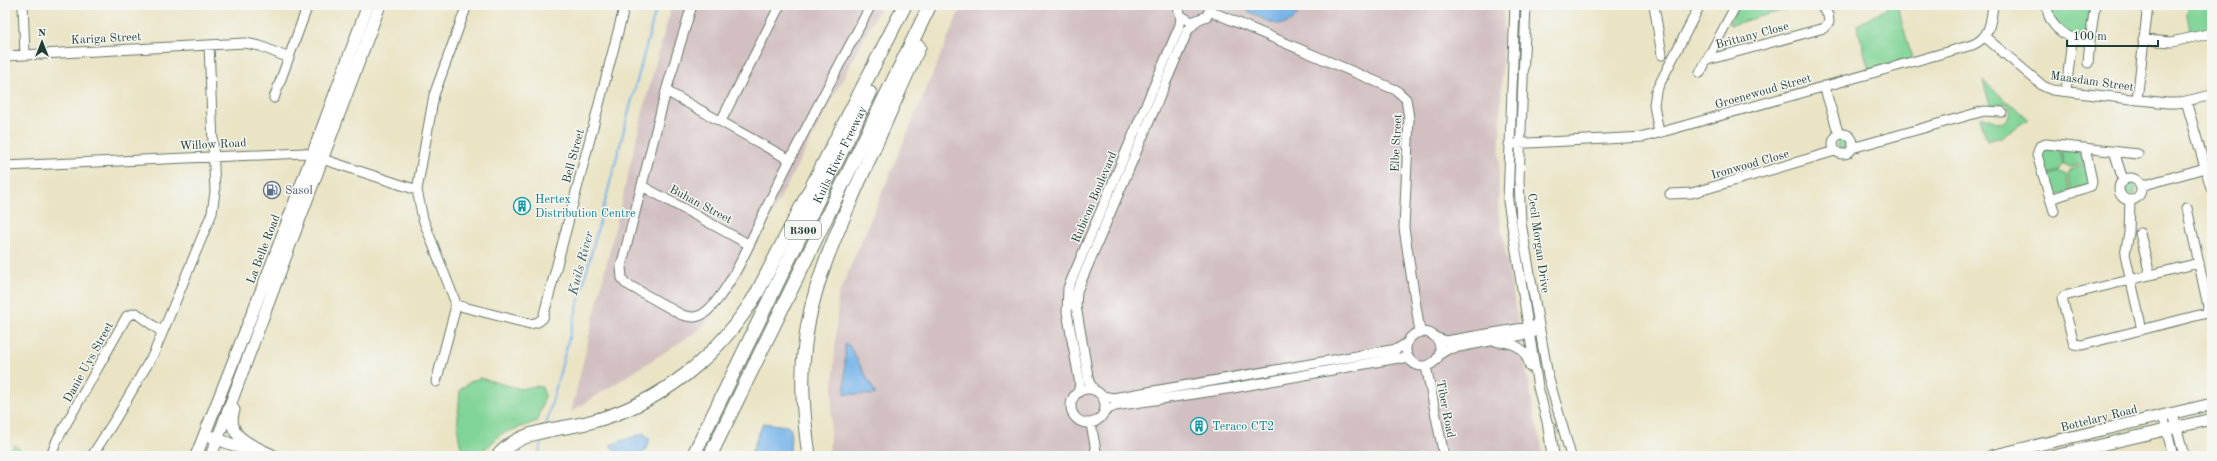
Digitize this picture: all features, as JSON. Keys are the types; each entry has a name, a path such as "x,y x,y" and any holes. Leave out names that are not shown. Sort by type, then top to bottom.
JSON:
{"highway":[{"path":"498,456 518,439 535,433 573,426 625,410 669,387 708,357 746,312 771,268 905,5"},
{"name":"Kuils River Freeway","path":"693,456 913,5"},
{"name":"Kuils River Freeway","path":"710,456 930,5"},
{"path":"809,456 803,400 803,362 809,319 819,278 838,229 937,5"}],"main road":[{"name":"La Belle Road","path":"196,456 313,154 368,5"},
{"name":"La Belle Road","path":"215,447 380,5"},
{"path":"257,337 252,361 232,414 232,423 242,440 274,456"},
{"name":"Bottelary Road","path":"1991,456 2212,404"},
{"path":"2054,456 2212,419"},
{"path":"1549,427 1553,456"},
{"path":"203,438 215,447 240,456"},
{"path":"215,447 262,456"}],"street":[{"path":"23,5 25,55"},
{"path":"274,98 308,5"},
{"path":"436,382 456,305 454,294 423,219 417,190 434,95 467,5"},
{"name":"Bell Street","path":"456,305 530,324 538,322 543,318 625,5"},
{"path":"692,5 666,91 621,267 622,278 625,282 682,315 696,317 708,310 725,289 790,160 872,5"},
{"path":"721,121 780,5"},
{"path":"1176,5 1181,16 1189,21 1196,22"},
{"name":"Cecil Morgan Drive","path":"1515,5 1508,201 1528,330 1541,399 1557,456"},
{"name":"Cecil Morgan Drive","path":"1526,5 1519,180 1521,224 1550,388 1571,456"},
{"path":"1654,5 1662,55"},
{"path":"1656,17 1661,5"},
{"path":"1659,133 1654,105 1656,91 1700,5"},
{"name":"Brittany Close","path":"1700,73 1736,5"},
{"name":"Brittany Close","path":"1707,60 1824,28 1829,22 1829,19 1821,5"},
{"path":"1985,37 1991,23 1993,5"},
{"path":"2048,5 2048,16 2052,23 2072,39 2090,41"},
{"path":"2088,63 2094,5"},
{"path":"2137,100 2148,5"},
{"name":"Rubicon Boulevard","path":"1094,390 1089,382 1076,306 1076,291 1188,30 1196,22 1203,20 1210,8"},
{"name":"Elbe Street","path":"1210,8 1396,90 1406,99 1409,118 1404,235 1420,332"},
{"name":"Rubicon Boulevard","path":"1078,393 1080,384 1068,312 1068,288 1179,28 1181,16"},
{"path":"2143,40 2172,42 2212,33"},
{"name":"Groenewoud Street","path":"1509,144 1627,139 1659,133 1972,45 1985,37"},
{"name":"Maasdam Street","path":"1985,37 2043,86 2052,90 2166,103 2186,101 2212,95"},
{"path":"2066,92 2072,39"},
{"name":"Kariga Street","path":"5,56 249,44 289,58"},
{"path":"92,456 154,353 212,213 215,192 209,45"},
{"path":"1824,86 1839,135"},
{"path":"666,91 790,160"},
{"path":"2186,101 2211,188"},
{"path":"1839,135 1832,142 1835,151 1844,154 1852,148 1984,111 2002,112"},
{"path":"1839,135 1848,136 1852,141 1852,148"},
{"path":"2054,211 2037,155 2040,146 2046,144 2138,154"},
{"path":"2050,199 2091,186 2092,181 2085,148"},
{"name":"Ironwood Close","path":"1670,194 1692,193 1835,151"},
{"path":"2116,152 2125,179 2119,191 2123,197 2130,200"},
{"name":"Willow Road","path":"5,166 214,157 268,153 313,154 417,190"},
{"path":"2141,186 2205,168"},
{"path":"2125,179 2137,180 2141,186 2140,194 2130,200"},
{"name":"Buhan Street","path":"642,186 748,244"},
{"path":"2130,200 2130,233 2124,248 2142,330"},
{"path":"2187,208 2199,263 2208,306 2207,314 2076,345 2072,341 2063,309 2062,299 2068,294 2199,263"},
{"path":"2140,234 2150,275"},
{"name":"Danie Uys Street","path":"51,456 58,440 127,316 136,314 162,332"},
{"path":"1102,396 1113,398 1397,349 1407,343 1415,334 1420,332 1432,334 1437,338 1446,341 1539,328"},
{"path":"1105,412 1106,404 1102,396 1094,390 1084,390 1078,393 1071,404 1073,414 1080,422 1091,424 1099,420 1105,412 1115,406 1398,358 1409,359 1417,365 1426,366 1433,363 1446,349 1487,342 1528,330"},
{"path":"1437,338 1440,343 1440,354"},
{"path":"1487,342 1510,343 1523,350 1528,360 1532,379 1541,399"},
{"path":"1407,343 1407,354 1409,359"},
{"name":"Tiber Road","path":"1426,366 1444,456"},
{"path":"2168,414 2172,429 2184,456"},
{"path":"1091,424 1097,456"},
{"path":"2172,429 2173,456"}],"shaded area":[{"path":"672,5 881,5 729,296 698,331 571,412 647,95"},
{"path":"962,5 1504,5 1498,208 1534,415 1544,456 829,456 838,296"}],"green space":[{"path":"1739,5 1789,5 1791,8 1731,25 1729,24"},
{"path":"1889,5 1897,5 1912,58 1869,70 1857,25 1883,11"},
{"path":"2051,5 2092,5 2087,34 2083,37 2069,35 2050,15"},
{"path":"2188,5 2212,5 2212,30 2191,35 2187,16"},
{"path":"1983,81 2028,119 2004,136 1987,141 1980,117 2002,123 2009,117 2010,109 2003,103 1990,105"},
{"path":"1841,139 1845,140 1847,144 1843,150 1839,149 1837,145 1838,141"},
{"path":"2042,148 2059,148 2063,164 2059,171 2045,175 2040,151"},
{"path":"2061,148 2079,151 2085,163 2070,167 2064,164"},
{"path":"2085,165 2089,183 2072,191 2068,175 2071,169"},
{"path":"2060,172 2066,175 2070,191 2053,195 2046,176"},
{"path":"2132,183 2135,184 2135,194 2128,195 2125,194 2124,187 2125,184"},
{"path":"480,378 521,389 536,386 542,387 545,396 537,421 501,434 478,456 466,456 459,441 458,432 460,390 470,382"},
{"path":"15,445 27,456 5,456"}],"water":[{"path":"1241,5 1296,5 1298,13 1293,20 1281,24 1268,21 1255,15 1243,8"},
{"path":"845,344 849,345 875,392 875,395 845,394"},
{"path":"763,423 787,426 791,429 790,456 750,456"},
{"path":"644,433 650,440 642,456 619,456 610,445"}],"waterway":[{"name":"Kuils River","path":"546,425 657,5"},
{"name":"Kuils River","path":"538,456 543,437"}],"place":[{"name":"Sasol","path":"272,190"},
{"name":"Hertex Distribution Centre","path":"522,206"},
{"name":"Teraco CT2","path":"1199,426"}]}
